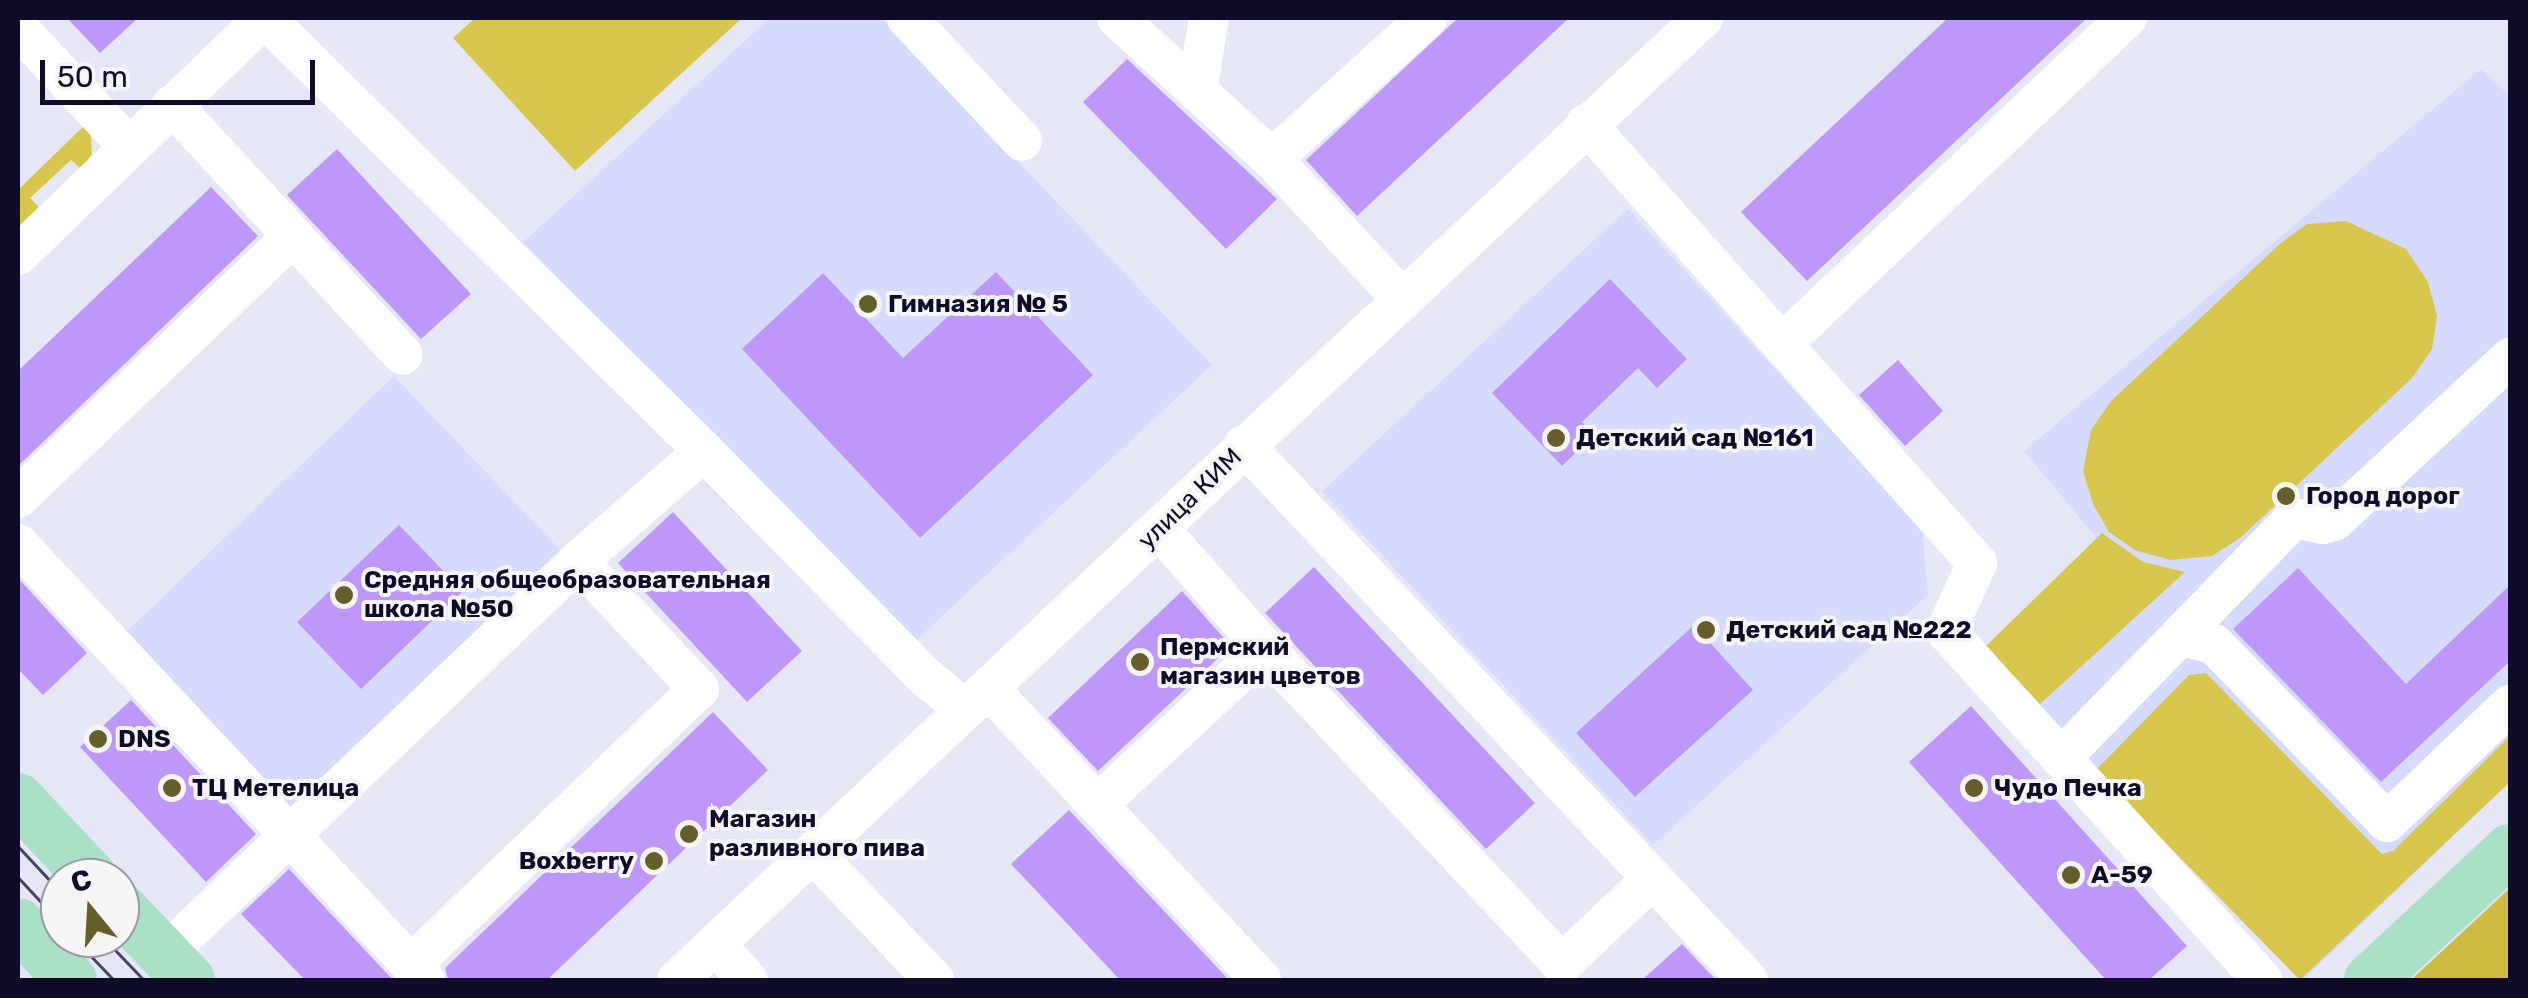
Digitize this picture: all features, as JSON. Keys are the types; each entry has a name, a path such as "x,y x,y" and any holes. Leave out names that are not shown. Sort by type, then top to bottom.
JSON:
{"main road":[{"path":"18,799 73,858"},
{"path":"2370,980 2510,850"},
{"path":"140,929 177,968"},
{"path":"20,931 71,980"}],"street":[{"path":"18,255 264,18 704,451 923,675 978,700 1098,804 1261,980"},
{"path":"907,18 1022,142"},
{"path":"1117,18 1272,159 1401,298"},
{"path":"1197,91 1208,18"},
{"path":"1272,159 1427,18"},
{"name":"улица КИМ","path":"677,980 815,855 1244,445 1703,18"},
{"path":"1783,343 2128,18"},
{"path":"18,28 129,147"},
{"path":"172,106 403,355"},
{"path":"1586,124 1976,563 1946,630 2262,980"},
{"path":"18,498 294,236"},
{"path":"2061,758 2294,518 2322,524 2334,520 2510,358"},
{"path":"1244,445 1748,980"},
{"path":"177,968 291,836 578,561 704,451"},
{"path":"1159,529 1555,971 1652,878"},
{"path":"18,544 418,973 699,689 578,561"},
{"path":"2182,636 2214,644 2387,822 2510,705"},
{"path":"1098,804 1266,649"},
{"path":"815,855 934,980"},
{"path":"716,945 748,980"}],"shaded area":[{"path":"475,18 742,18 575,171 453,38"},
{"name":"Гимназия № 5","path":"770,18 881,18 1212,365 909,647 523,242"},
{"name":"Город дорог","path":"2481,69 2510,96 2510,782 2303,980 1983,651 2098,540 2024,451"},
{"path":"90,120 92,154 81,169 71,160 30,198 41,209 18,232 18,190"},
{"path":"1628,209 1922,529 1928,595 1653,845 1322,491"},
{"path":"2346,221 2406,249 2428,282 2437,316 2432,349 2412,378 2240,538 2212,556 2170,560 2135,550 2109,532 2093,504 2083,471 2091,430 2111,401 2281,243 2307,224"},
{"name":"Средняя общеобразовательная школа №50","path":"394,376 566,556 295,814 123,635"},
{"path":"2102,533 2143,562 2185,572 2040,704 1985,647"},
{"path":"2206,673 2382,854 2393,851 2510,736 2510,782 2300,980 2095,771 2189,675"},
{"path":"2510,888 2510,980 2411,980"}],"building":[{"path":"67,18 138,18 100,53"},
{"path":"1458,18 1569,18 1357,216 1306,160"},
{"path":"1948,18 2087,18 1807,281 1741,212"},
{"path":"1127,59 1277,199 1226,249 1083,102"},
{"path":"337,149 471,294 421,339 287,195"},
{"path":"211,187 258,236 18,466 18,371"},
{"path":"996,272 1093,375 920,538 742,349 823,273 903,358"},
{"path":"1610,279 1687,359 1657,388 1638,368 1582,422 1594,435 1562,466 1492,393"},
{"path":"1898,360 1943,411 1905,446 1859,395"},
{"path":"673,512 802,651 747,702 618,563"},
{"path":"399,525 463,591 361,689 297,622"},
{"path":"1314,567 1535,803 1486,849 1265,613"},
{"path":"2298,568 2406,684 2510,585 2510,661 2381,782 2233,629"},
{"path":"18,578 87,653 43,695 18,669"},
{"path":"1182,591 1231,646 1098,771 1048,718"},
{"path":"1694,625 1753,690 1635,797 1576,733"},
{"name":"ТЦ Метелица","path":"131,700 256,834 206,882 80,747"},
{"path":"1971,706 2187,946 2149,980 2106,980 1909,762"},
{"path":"713,712 768,770 547,980 448,980 445,968"},
{"path":"1069,810 1229,980 1120,980 1011,864"},
{"path":"289,869 393,980 305,980 241,914"},
{"path":"1682,944 1716,980 1642,980"}],"tram line":[{"path":"18,846 40,870"},
{"path":"18,877 40,901"},
{"path":"93,958 114,980"},
{"path":"123,958 144,980"}],"place":[{"name":"Гимназия № 5","path":"868,304"},
{"name":"Детский сад №161","path":"1556,438"},
{"name":"Город дорог","path":"2286,496"},
{"name":"Средняя общеобразовательная школа №50","path":"344,595"},
{"name":"Детский сад №222","path":"1706,630"},
{"name":"Пермский магазин цветов","path":"1140,662"},
{"name":"DNS","path":"98,739"},
{"name":"ТЦ Метелица","path":"172,788"},
{"name":"Чудо Печка","path":"1974,788"},
{"name":"Магазин разливного пива","path":"689,834"},
{"name":"Boxberry","path":"654,861"},
{"name":"А-59","path":"2071,875"}]}
